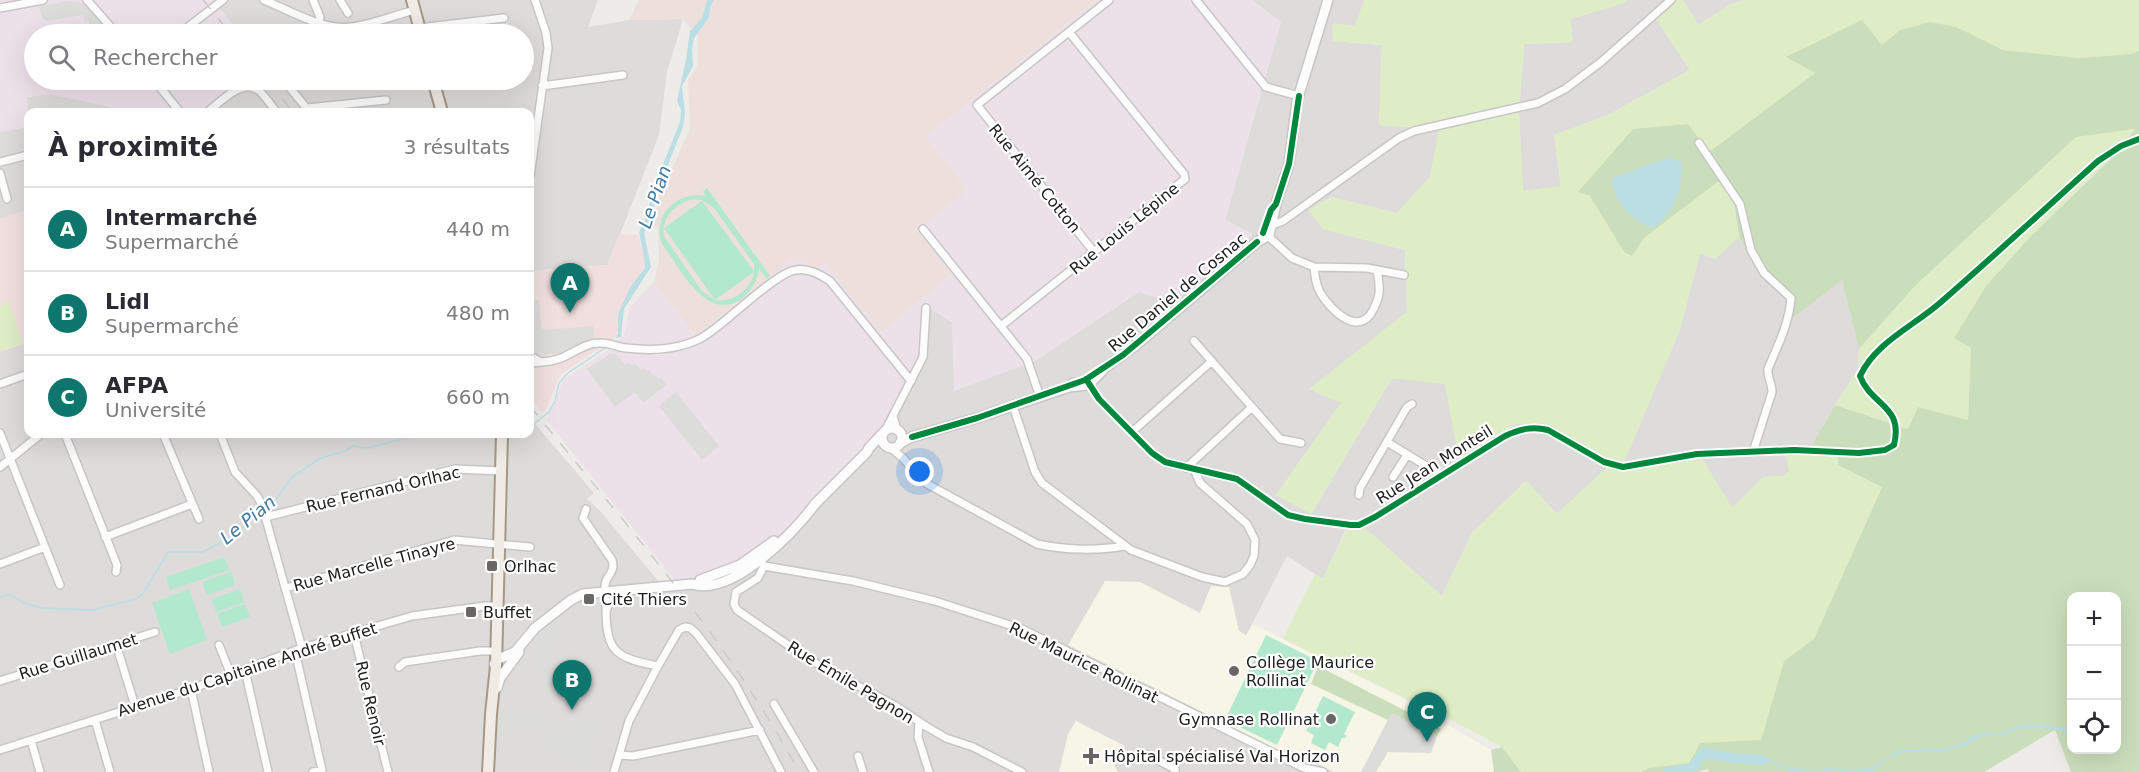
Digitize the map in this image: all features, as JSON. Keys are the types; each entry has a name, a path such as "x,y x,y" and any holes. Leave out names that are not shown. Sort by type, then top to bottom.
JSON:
{"main road":[{"path":"414,5 418,24"},
{"path":"436,90 441,108"},
{"path":"488,772 497,657 496,606 501,467 505,438"}],"street":[{"path":"0,8 43,0"},
{"path":"87,0 108,24"},
{"path":"192,24 223,0"},
{"path":"266,0 327,24"},
{"path":"340,0 348,14"},
{"path":"534,146 548,48 546,33 535,0"},
{"path":"1069,32 1109,0"},
{"path":"1196,0 1266,87 1299,96"},
{"name":"Rue Daniel de Cosnac","path":"867,452 877,448 895,446 912,437 1072,387 1073,383 1088,381 1135,346 1257,242 1268,229 1271,210 1276,204 1289,164 1299,96 1328,0"},
{"path":"1404,275 1377,270 1314,267 1292,258 1278,244 1268,229 1399,138 1414,131 1538,103 1565,89 1600,62 1671,0"},
{"path":"315,1 320,17 319,22"},
{"path":"361,24 414,5"},
{"path":"465,24 504,18"},
{"name":"Rue Aimé Cotton","path":"1069,32 977,105 1094,252"},
{"name":"Rue Louis Lépine","path":"1000,326 1185,179 1184,174 1069,32"},
{"path":"542,86 623,75"},
{"path":"162,90 177,108"},
{"path":"212,108 237,90"},
{"path":"259,90 274,108"},
{"path":"292,90 306,108"},
{"path":"324,108 386,100"},
{"name":"Rue Jean Monteil","path":"1088,381 1099,399 1158,459 1186,468 1237,479 1288,514 1305,519 1351,525 1364,523 1505,436 1529,428 1548,430 1604,462 1623,466 1696,454 1794,450 1859,453 1885,450 1894,445 1897,428 1894,417 1863,385 1860,376 1865,365 1906,327 1938,305 2098,160 2121,146 2139,139"},
{"path":"1699,143 1740,204 1751,250 1764,273 1791,298 1790,313 1785,329 1768,369 1767,375 1772,392 1753,452"},
{"path":"0,162 24,156"},
{"path":"0,173 7,199"},
{"path":"923,229 1027,359 1040,397"},
{"path":"1314,267 1315,279 1321,294 1336,311 1350,321 1357,322 1367,318 1377,302 1380,292 1377,270"},
{"path":"534,363 559,360 588,345 604,343 656,349 686,344 704,337 778,279 793,270 802,270 822,275 830,281 910,381"},
{"path":"926,308 923,357 892,413 884,433 883,443 895,446 922,481 1037,544 1108,549 1124,546"},
{"path":"1194,341 1280,439 1301,443"},
{"path":"534,358 541,362"},
{"path":"1132,432 1212,361"},
{"path":"0,384 24,375"},
{"name":"Rue Jean Monteil","path":"1072,387 1099,399"},
{"path":"1359,495 1360,488 1407,408 1412,404"},
{"path":"1013,406 1035,472 1042,483 1124,546 1214,582 1231,580 1247,570 1254,556 1256,547 1253,532 1247,524 1200,483 1194,469"},
{"path":"1186,468 1252,407"},
{"path":"892,413 902,438 895,446"},
{"path":"692,584 756,562 891,428 912,437"},
{"path":"0,433 60,585"},
{"path":"0,467 36,438"},
{"path":"66,438 117,565 116,572"},
{"path":"165,438 199,519"},
{"path":"222,438 235,472 257,496 264,512 286,588 322,770 314,772"},
{"path":"1387,442 1441,475"},
{"path":"1394,477 1407,454"},
{"name":"Rue Fernand Orlhac","path":"264,512 455,469 502,471"},
{"path":"399,667 405,662 497,657 515,652 535,628 571,600 583,594 715,583 756,562 800,524 816,503"},
{"path":"105,537 192,504"},
{"path":"586,508 583,518 614,566 606,582 607,634 615,650 627,658 658,666"},
{"name":"Rue Marcelle Tinayre","path":"286,588 454,540 530,548"},
{"path":"0,564 45,547"},
{"name":"Rue Émile Pagnon","path":"756,562 758,578 736,592 734,604 737,610 810,660 860,686 946,738 979,750 1022,772"},
{"name":"Rue Maurice Rollinat","path":"756,562 903,593 956,607 1022,629 1306,770 1328,772"},
{"path":"606,612 609,604 621,591"},
{"name":"Avenue du Capitaine André Buffet","path":"0,750 191,689 299,649 424,613 496,606"},
{"path":"614,772 629,721 679,630 685,627 692,629 723,667 760,730 781,772"},
{"name":"Rue Guillaumet","path":"0,681 155,632"},
{"name":"Rue Renoir","path":"354,634 388,772"},
{"path":"497,657 525,640"},
{"path":"116,644 135,706"},
{"path":"219,645 231,675"},
{"path":"245,670 268,772"},
{"path":"191,689 209,772"},
{"path":"774,704 810,771"},
{"path":"94,720 110,772"},
{"path":"919,722 918,737 929,772"},
{"path":"921,744 927,727"},
{"path":"620,755 633,756 760,730"},
{"path":"31,740 40,772"},
{"path":"1146,754 1175,772"},
{"path":"858,756 863,772"}],"shaded area":[{"path":"0,0 213,0 232,24 24,24 24,90 242,90 218,108 114,108 50,94 27,97 27,108 24,108 24,128 0,132"},
{"path":"213,0 598,0 588,27 629,20 683,19 667,72 659,135 608,265 534,271 534,108 218,108 242,90 534,90 534,24 232,24"},
{"path":"639,0 1096,0 926,137 968,190 918,230 951,274 881,332 826,264 812,267 802,260 796,262 794,258 695,335 654,282 659,259 658,229 652,223 661,193 690,129 688,80 698,65 698,36 683,19 629,20"},
{"path":"1096,0 1252,0 1281,22 1225,219 1252,235 1173,303 1139,292 1035,361 954,391 952,322 929,308 926,356 883,430 749,571 681,588 546,419 563,380 608,350 624,335 630,307 654,282 695,335 794,258 808,265 826,264 881,332 917,230 968,190 926,137"},
{"path":"1252,0 1364,0 1356,27 1333,41 1382,45 1379,125 1440,129 1430,177 1397,213 1332,197 1323,229 1405,250 1407,312 1310,389 1342,402 1276,495 1312,513 1392,378 1445,383 1459,459 1516,423 1543,423 1612,463 1557,514 1526,481 1472,533 1442,596 1365,529 1359,531 1346,529 1323,579 1287,556 1246,636 1239,631 1195,708 1279,750 1288,749 1334,772 0,772 0,352 24,343 24,438 534,438 534,423 594,493 587,499 601,512 660,583 681,588 929,307 952,322 955,390 1035,361 1139,292 1252,234 1225,220 1281,22"},
{"path":"1626,0 1677,0 1655,17 1690,70 1606,116 1554,135 1561,187 1523,191 1519,111 1524,44 1573,42 1570,19 1626,2"},
{"path":"1683,0 1745,0 1731,4 1698,25"},
{"path":"68,1 79,2 88,7 102,24 89,24 83,15 47,21 42,18 39,6"},
{"path":"50,94 115,108 27,108 26,97"},
{"path":"24,128 24,210 0,219 0,132"},
{"path":"24,210 24,343 0,352 0,219"},
{"path":"619,234 638,235 645,262 644,269 619,313 618,331 615,338 560,375 549,404 542,413 534,402 534,271 607,265"},
{"path":"1739,236 1751,261 1787,297 1786,322 1842,279 1859,349 1858,369 1823,425 1809,455 1785,454 1790,471 1783,476 1763,477 1732,509 1620,471 1680,329 1700,253 1715,259"},
{"path":"534,300 539,300 541,327 544,330 593,326 594,337 560,353 541,355 534,352"},
{"path":"610,354 616,354 625,365 629,363 631,366 635,363 640,370 644,368 649,370 654,377 661,378 667,385 643,403 635,392 615,407 587,369"},
{"path":"676,392 719,446 702,460 659,406"},
{"name":"Collège Maurice Rollinat","path":"1105,581 1140,582 1200,613 1211,586 1229,587 1239,631 1246,635 1253,624 1400,697 1491,750 1494,772 1334,772 1288,749 1279,750 1068,645"},
{"path":"558,618 565,626 549,644 557,694 543,695 534,642"},
{"path":"502,712 540,713 540,718 550,716 551,726 565,726 566,721 600,721 594,749 594,766 591,770 586,765 553,761 546,753 545,728 539,726 538,731 501,727"},
{"path":"1392,712 1437,736 1431,753 1388,752 1376,772 1361,772"},
{"name":"Hôpital spécialisé Val Horizon","path":"1076,721 1125,746 1114,765 1118,772 1059,772 1068,734"}],"green space":[{"path":"1364,0 1626,0 1627,2 1570,19 1573,42 1524,44 1519,111 1523,191 1561,186 1554,135 1606,116 1690,70 1655,17 1677,0 1683,0 1698,25 1731,4 1745,0 2139,0 2139,51 2131,54 2079,58 2003,50 1956,27 1900,30 1882,46 1861,21 1787,57 1815,73 1709,152 1579,192 1590,195 1624,252 1719,180 1734,202 1739,236 1715,259 1700,253 1680,329 1621,470 1702,458 1732,508 1763,477 1783,476 1790,471 1785,453 1838,457 1838,465 1882,486 1814,639 1784,661 1761,741 1700,743 1689,763 1649,768 1641,772 1521,772 1502,747 1283,639 1315,574 1323,579 1347,529 1359,531 1365,528 1442,596 1472,533 1526,481 1557,514 1612,463 1543,423 1516,424 1459,459 1445,384 1392,378 1311,514 1276,495 1341,403 1309,389 1407,312 1405,250 1323,229 1308,210 1332,197 1397,213 1430,177 1439,130 1379,125 1382,45 1332,41 1333,23 1355,26"},
{"path":"1862,20 1882,45 1900,30 1930,22 1956,27 2003,50 2079,58 2131,54 2139,51 2139,772 2071,772 2055,730 1984,772 1709,772 1708,769 1698,772 1641,772 1649,768 1689,763 1700,743 1761,740 1784,661 1814,639 1882,487 1838,465 1838,449 1812,445 1835,405 1908,429 1918,407 1968,420 1971,348 1954,338 1986,286 2031,236 2114,156 2135,129 2076,137 1915,286 1859,349 1842,280 1786,323 1787,297 1769,283 1751,261 1739,236 1734,202 1720,180 1644,238 1632,256 1624,252 1590,196 1578,192 1633,129 1688,124 1709,152 1815,73 1786,57"},
{"path":"2135,128 2114,156 2031,236 1986,286 1954,338 1971,348 1968,420 1919,407 1909,429 1835,405 1858,369 1859,349 1915,286 2076,137"},
{"path":"707,188 770,276 767,279 759,269 757,278 747,294 740,300 727,305 715,304 704,298 694,288 662,244 660,234 663,215 676,201 695,195 706,196 703,191","holes":["693,199 702,200 714,208 754,264 754,271 702,201 664,228 667,217 680,204","664,228 715,300 702,291 664,236","754,272 749,284 740,294 728,299 715,300"]},
{"path":"9,302 23,343 0,351 0,306"},
{"path":"224,557 229,570 170,590 166,577"},
{"path":"231,572 235,585 207,595 202,582"},
{"path":"189,589 207,640 170,654 152,603"},
{"path":"240,589 244,602 216,612 212,599"},
{"path":"245,604 250,617 222,627 217,614"},
{"path":"1266,635 1318,661 1277,745 1225,720"},
{"path":"1318,666 1441,729 1437,736 1392,713 1388,720 1311,684"},
{"name":"Gymnase Rollinat","path":"1323,696 1355,712 1344,734 1347,736 1342,738 1338,747 1329,742 1325,750 1311,743 1314,735 1306,731"},
{"path":"1502,747 1521,772 1494,772 1491,750"}],"water":[{"path":"707,0 714,0 710,7 709,18 694,38 693,66 682,86 685,113 683,127 644,233 651,267 624,309 621,337 615,338 618,334 618,315 622,305 631,286 645,268 639,232 680,122 681,110 677,101 690,31 702,18"},
{"path":"1670,157 1682,162 1679,190 1668,213 1655,228 1649,227 1637,220 1622,205 1614,191 1612,178"},
{"path":"2034,724 2067,728 2067,731 2034,727 2018,729 2004,735 1979,737 1965,746 1940,751 1905,751 1888,758 1875,769 1866,772 1847,772 1835,769 1819,772 1789,770 1763,760 1764,757 1783,766 1815,771 1831,767 1849,770 1865,769 1898,750 1946,748 1964,743 1972,736 1985,733 1999,734 2021,725"}],"waterway":[{"name":"Le Pian","path":"534,424 549,412 555,401 559,383 568,373 608,346"},
{"name":"Le Pian","path":"266,507 275,501 292,477 321,458 345,451 353,446 368,448 407,438"},
{"name":"Le Pian","path":"0,597 10,594 22,602 41,608 93,610 136,599 142,595 168,552 203,552 239,533 253,515 261,509"},
{"path":"1668,772 1692,769 1703,753 1763,760"}],"railway":[{"path":"203,0 223,24"},
{"path":"275,90 290,108"},
{"path":"534,411 638,538 707,628 771,723 799,772"}],"cycle path":[{"path":"1263,233 1271,210 1276,204 1289,164 1299,96"},
{"path":"1086,379 1099,399 1152,453 1165,462 1237,479 1288,515 1351,525 1359,525 1375,517 1505,436 1526,429 1548,430 1604,462 1623,467 1697,454 1794,450 1859,453 1885,450 1894,445 1896,432 1894,422 1891,414 1871,394 1860,376 1867,364 1896,335 1941,302 2098,161 2121,146 2139,139"},
{"path":"912,437 977,418 1085,380 1123,355 1257,242"}],"place":[{"name":"Intermarché","path":"570,313"},
{"name":"Orlhac","path":"492,566"},
{"name":"Cité Thiers","path":"589,599"},
{"name":"Buffet","path":"471,612"},
{"name":"Collège Maurice Rollinat","path":"1234,671"},
{"name":"Lidl","path":"572,710"},
{"name":"Gymnase Rollinat","path":"1331,719"},
{"name":"AFPA","path":"1427,742"},
{"name":"Hôpital spécialisé Val Horizon","path":"1091,756"}]}
